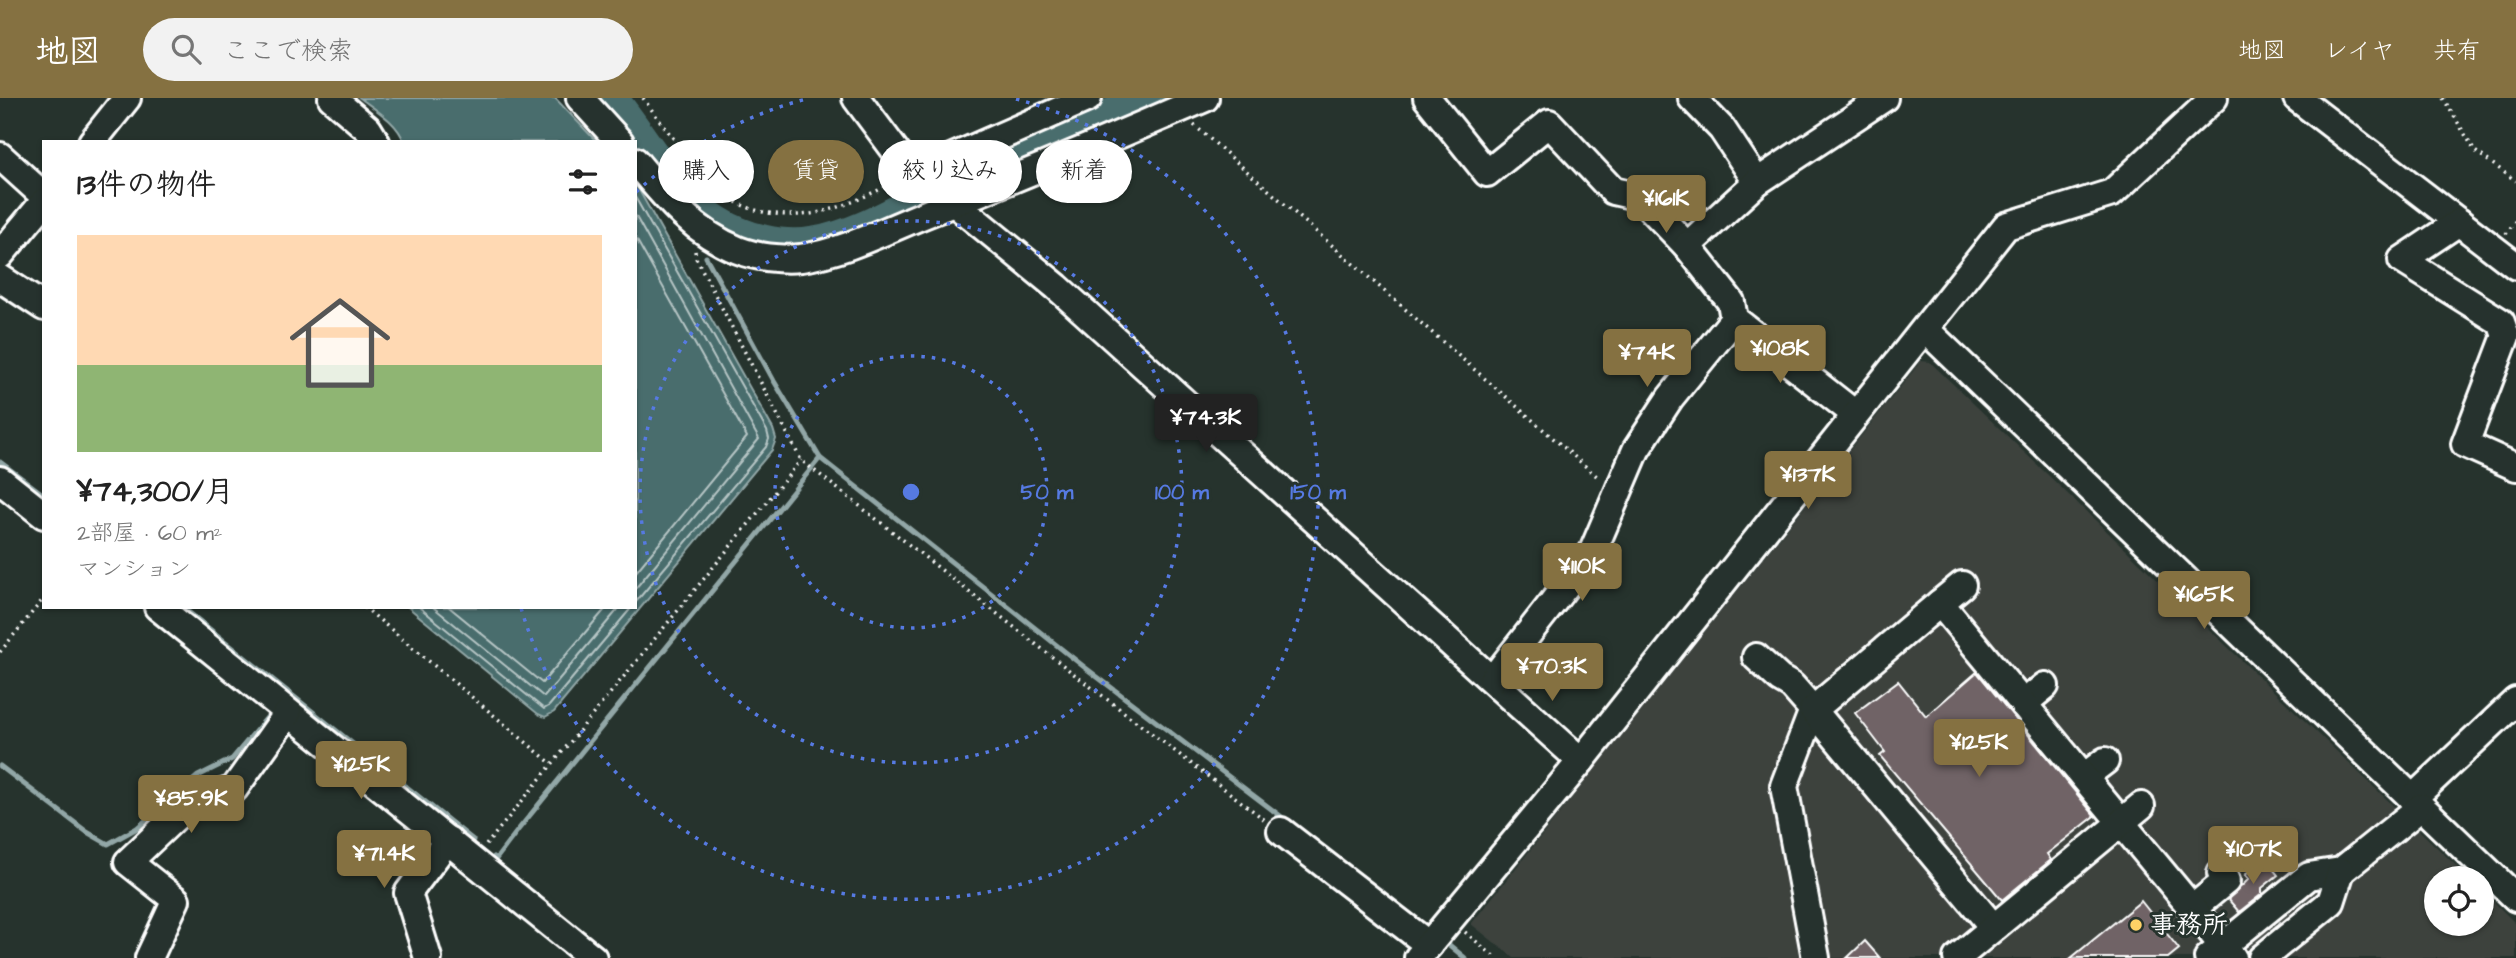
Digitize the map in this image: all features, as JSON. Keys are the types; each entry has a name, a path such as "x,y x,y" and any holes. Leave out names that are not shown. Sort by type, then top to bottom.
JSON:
{"street":[{"path":"103,138 127,98"},
{"path":"332,98 369,129 375,140"},
{"path":"580,98 618,140"},
{"path":"856,98 887,140"},
{"path":"998,140 1088,98"},
{"path":"1022,172 1205,98"},
{"path":"1427,98 1487,173 1549,123 1613,191 1640,197 1687,246 1731,302 1734,319 1854,414"},
{"path":"1692,98 1722,129 1757,182"},
{"path":"1687,246 1757,182 1884,98"},
{"path":"1281,831 1424,951 1581,761 2006,226 2112,193 2214,98"},
{"path":"2297,98 2516,266"},
{"path":"0,156 42,194"},
{"path":"637,163 693,225 740,250 775,258 799,258 829,252 944,203"},
{"path":"955,203 1057,287 1581,761"},
{"path":"0,255 42,204"},
{"path":"2459,222 2402,260 2501,322 2506,336 2465,444 2516,467"},
{"path":"0,278 42,306"},
{"path":"1492,680 1593,551 1636,450 1670,398 1734,319"},
{"path":"1925,329 2516,898"},
{"path":"0,480 42,513"},
{"path":"1816,958 1784,786 1812,710 1962,585"},
{"path":"1940,603 2192,909 2221,954 2309,876 2341,872"},
{"path":"160,609 593,958"},
{"path":"1756,657 1780,680 1792,687 1993,928"},
{"path":"2023,704 2045,685"},
{"path":"2262,958 2331,901 2341,872 2417,803 2516,701"},
{"path":"149,958 176,900 128,862 188,805 234,789 288,713"},
{"path":"2084,777 2105,761"},
{"path":"1956,958 2141,806"},
{"path":"428,958 408,893 448,840"},
{"path":"2192,909 2226,881 2221,873"}],"path":[{"path":"643,98 662,124 720,190 736,202 780,215 810,214 878,192"},
{"path":"2443,98 2475,151 2516,181"},
{"path":"1177,110 1618,494"},
{"path":"693,225 696,258 801,460 1074,674 1281,831"},
{"path":"474,861 801,460"},
{"path":"0,652 42,600"},
{"path":"366,609 552,764"},
{"path":"1449,920 1496,958"}],"shaded area":[{"path":"1921,361 1930,362 2456,866 2424,866 2424,936 2494,936 2494,902 2516,924 2516,958 1514,958 1471,924"}],"water":[{"path":"360,98 555,98 595,140 403,140 392,123"},
{"path":"637,187 773,429 776,439 772,450 554,712 545,717 410,609 637,609"}],"building":[{"path":"1977,672 2095,816 2047,854 2051,860 2002,900 1880,756 1885,752 1855,713 1898,681 1926,716"},
{"path":"2265,859 2278,875 2262,888 2262,894 2239,912 2228,899 2249,879 2245,875"},
{"name":"事務所","path":"2141,901 2179,949 2168,958 2071,958"},
{"path":"1865,941 1880,958 1847,958"}],"waterway":[{"path":"611,98 660,165 701,211 728,228 751,238 789,245 814,243 849,234 950,184 1150,98"},
{"path":"706,257 820,458 1083,666 1287,821"},
{"path":"494,857 496,859 820,458"},
{"path":"0,462 42,494"},
{"path":"184,609 473,840"},
{"path":"0,766 87,832 108,844 137,828 198,776 232,759 274,709"},
{"path":"1448,944 1465,958"}],"place":[{"name":"事務所","path":"2136,925"}]}
